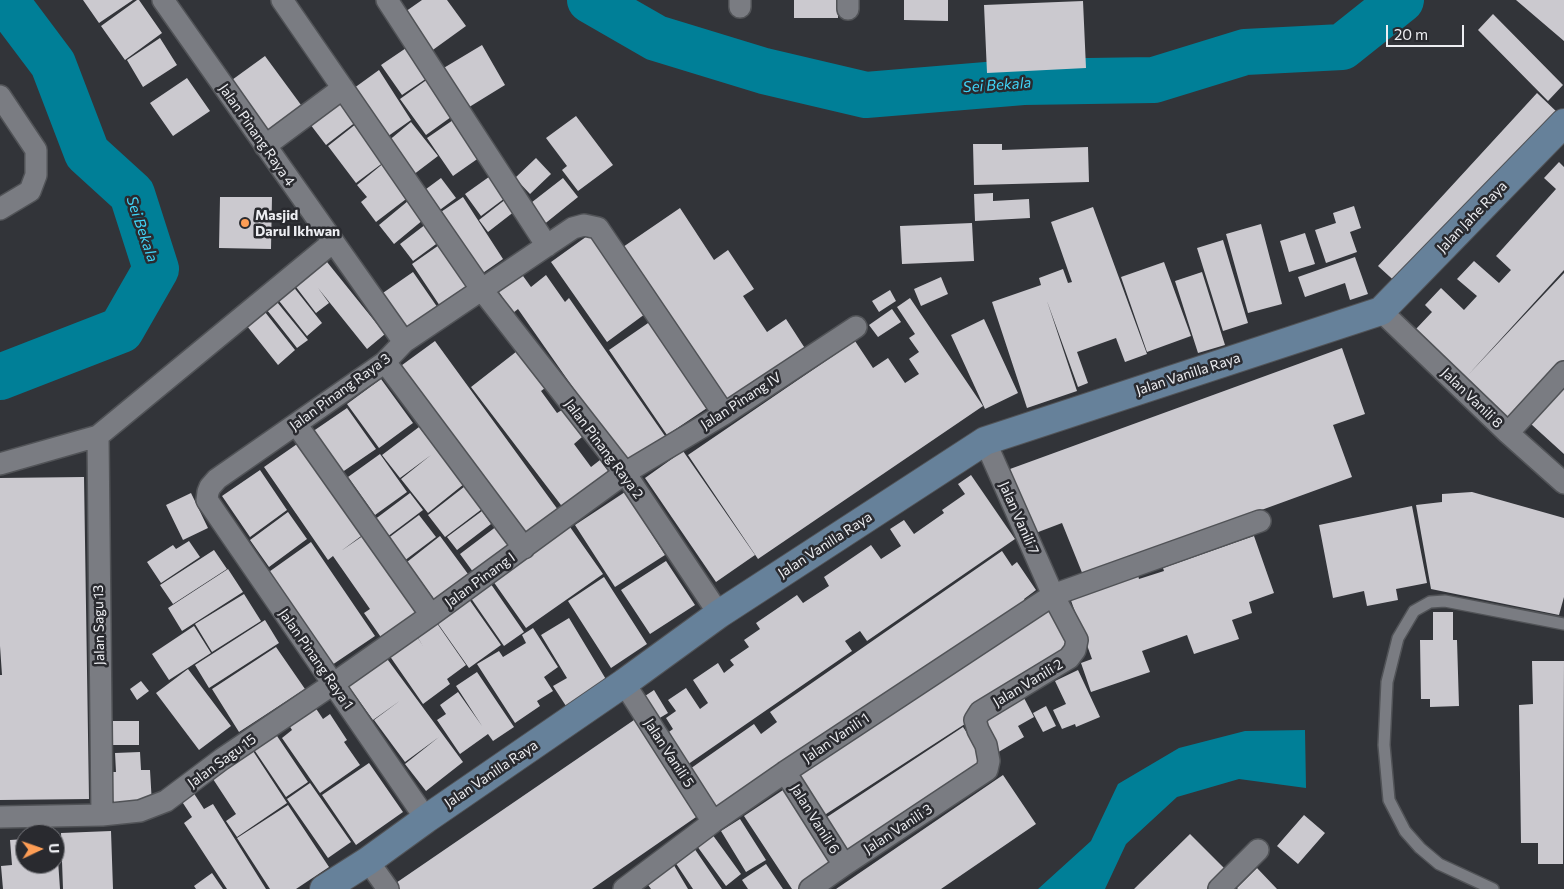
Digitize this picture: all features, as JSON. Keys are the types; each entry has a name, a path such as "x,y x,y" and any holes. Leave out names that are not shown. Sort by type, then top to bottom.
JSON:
{"street":[{"name":"Jalan Pinang Raya 4","path":"163,0 404,342"},
{"name":"Jalan Pinang Raya 2","path":"282,0 482,290 625,473 718,614"},
{"path":"388,0 547,246"},
{"path":"265,146 343,88"},
{"path":"0,96 36,150 36,175 30,191 0,209"},
{"name":"Jalan Jahe Raya","path":"1381,311 1564,123"},
{"name":"Jalan Pinang Raya 3","path":"207,500 208,492 217,479 385,362 404,342 573,228 584,225 598,228 724,414"},
{"path":"0,464 98,436 333,242"},
{"name":"Jalan Vanili 8","path":"1381,311 1564,483"},
{"name":"Jalan Vanilla Raya","path":"324,889 368,861 624,683 718,614 985,441 1381,311"},
{"name":"Jalan Pinang IV","path":"625,473 724,414 856,327"},
{"path":"385,362 524,548"},
{"path":"1508,432 1564,372"},
{"path":"296,424 431,615"},
{"name":"Jalan Sagu 13","path":"98,436 102,815"},
{"name":"Jalan Vanili 7","path":"985,441 1053,595"},
{"name":"Jalan Pinang I","path":"333,684 524,548 625,473"},
{"name":"Jalan Pinang Raya 1","path":"207,500 426,819"},
{"name":"Jalan Vanili 1","path":"624,889 714,822 786,772 1053,595 1260,521"},
{"name":"Jalan Vanili 2","path":"987,770 989,761 986,746 975,720 980,712 1069,658 1075,650 1077,640 1053,595"},
{"name":"Jalan Vanili 5","path":"624,683 714,822"},
{"name":"Jalan Sagu 15","path":"0,817 102,815 140,812 166,801 222,759 333,684"},
{"name":"Jalan Vanili 3","path":"810,889 987,770"},
{"name":"Jalan Vanili 6","path":"786,772 844,865"},
{"path":"1219,889 1258,850"},
{"path":"368,861 388,889"}],"lane":[{"path":"1493,889 1439,864 1420,848 1405,831 1389,800 1384,745 1387,682 1398,638 1414,611 1430,602 1445,600 1564,624"}],"water":[{"path":"1305,730 1306,788 1239,779 1177,797 1126,844 1105,889 1038,889 1091,841 1118,784 1179,748 1245,731"}],"building":[{"path":"83,0 133,0 99,23"},
{"path":"139,0 162,33 125,60 101,26"},
{"path":"422,0 447,0 466,26 430,52 402,14"},
{"path":"794,0 838,0 838,18 794,18"},
{"path":"904,0 948,0 948,21 904,20"},
{"path":"1516,0 1564,0 1564,41"},
{"path":"1083,1 1086,68 987,73 984,5"},
{"path":"1493,14 1563,85 1548,101 1478,30"},
{"path":"160,38 177,65 143,87 127,60"},
{"path":"412,44 433,74 402,95 381,65"},
{"path":"482,45 505,85 466,109 442,69"},
{"path":"265,56 304,109 264,140 225,85"},
{"path":"379,70 411,120 384,139 350,91"},
{"path":"432,76 458,112 426,135 400,99"},
{"path":"187,78 210,111 173,136 150,103"},
{"path":"1537,93 1559,114 1400,286 1378,266"},
{"path":"345,96 361,118 326,145 310,124"},
{"path":"576,116 613,165 578,191 562,170 567,166 546,138"},
{"path":"456,118 483,155 453,176 427,138"},
{"path":"361,120 388,159 356,183 328,146"},
{"path":"411,122 438,156 413,175 387,142"},
{"path":"973,144 1002,144 1002,150 1088,147 1089,182 974,185"},
{"path":"536,158 551,174 530,194 515,178"},
{"path":"385,162 414,193 376,222 361,202 367,197 357,185"},
{"path":"1559,162 1564,167 1564,270 1468,375 1564,273 1564,362 1510,420 1416,329 1432,312 1425,305 1441,288 1464,310 1477,296 1457,279 1474,261 1499,283 1511,270 1496,256 1556,189 1544,178"},
{"path":"493,174 509,195 481,216 465,194"},
{"path":"441,178 456,198 433,215 418,195"},
{"path":"563,178 578,197 542,226 527,206"},
{"path":"993,193 993,201 1029,199 1030,218 975,221 974,194"},
{"path":"414,196 429,215 394,244 379,225"},
{"name":"Masjid Darul Ikhwan","path":"220,197 272,197 271,249 219,248"},
{"path":"463,197 503,259 477,277 435,216"},
{"path":"506,199 515,211 488,232 479,220"},
{"path":"1354,206 1361,228 1350,232 1357,252 1326,263 1315,230 1336,223 1333,213"},
{"path":"1093,207 1147,354 1125,362 1116,338 1077,352 1088,383 1078,387 1047,301 1077,391 1027,408 992,302 1041,285 1039,278 1063,269 1068,283 1072,282 1051,222"},
{"path":"680,208 714,260 728,250 754,289 743,296 767,332 786,319 808,353 727,406 623,247"},
{"path":"430,221 443,239 413,261 400,244"},
{"path":"972,223 974,261 902,264 900,226"},
{"path":"1261,224 1282,304 1248,313 1226,234"},
{"path":"1305,233 1315,264 1289,272 1280,241"},
{"path":"590,234 645,314 607,342 551,262"},
{"path":"1223,240 1248,323 1223,331 1197,248"},
{"path":"442,243 473,288 442,309 412,264"},
{"path":"323,257 385,334 367,349 318,288 329,303 316,313 293,283"},
{"path":"1355,257 1368,294 1350,300 1345,283 1305,297 1298,277"},
{"path":"1164,262 1191,336 1147,352 1121,277"},
{"path":"518,269 531,287 546,275 565,302 569,298 665,436 626,463 518,309 513,313 495,286"},
{"path":"413,272 440,311 407,334 380,295"},
{"path":"1202,272 1225,345 1198,353 1175,281"},
{"path":"941,277 948,294 921,306 914,289"},
{"path":"292,285 322,323 307,336 276,297"},
{"path":"890,290 896,301 879,312 872,301"},
{"path":"910,298 983,406 758,559 688,455 855,341 873,368 888,358 905,383 919,374 909,359 919,352 909,338 915,334 897,307"},
{"path":"277,302 308,340 297,348 267,310"},
{"path":"892,309 901,322 878,337 869,325"},
{"path":"265,312 295,350 278,365 247,326"},
{"path":"984,319 1018,393 985,409 951,335"},
{"path":"651,321 710,406 667,435 609,350"},
{"path":"435,341 561,514 524,541 398,368"},
{"path":"521,348 549,385 541,391 557,413 562,410 582,437 574,444 591,467 600,460 610,474 564,509 471,387"},
{"path":"1342,348 1365,414 1333,425 1352,477 1083,575 1062,523 1033,534 1010,469"},
{"path":"381,379 413,423 379,448 347,404"},
{"path":"1564,387 1564,454 1531,424"},
{"path":"347,408 376,449 338,475 309,434"},
{"path":"419,427 464,484 428,513 401,479 431,455 400,478 382,455"},
{"path":"300,442 364,534 341,551 367,533 424,616 385,643 364,613 370,609 333,556 328,560 264,467"},
{"path":"683,451 755,555 716,582 645,478"},
{"path":"380,454 407,492 375,515 348,477"},
{"path":"260,470 287,510 250,537 222,496"},
{"path":"971,475 1015,539 867,641 860,631 845,641 852,651 684,767 663,736 673,729 666,718 676,711 668,700 686,688 700,709 708,703 693,680 718,663 724,673 734,665 730,660 749,647 744,640 760,629 756,623 797,595 803,603 829,586 824,577 871,545 881,559 901,546 890,529 904,520 914,534 944,513 942,510 965,494 958,484"},
{"path":"84,477 89,799 0,800 0,675 2,675 0,646 0,478"},
{"path":"469,483 482,509 445,537 428,515"},
{"path":"625,492 665,555 615,587 575,525"},
{"path":"1472,492 1564,518 1564,597 1559,615 1431,589 1416,505 1442,502 1442,494"},
{"path":"191,493 208,528 183,540 166,505"},
{"path":"410,493 423,510 387,537 374,520"},
{"path":"1412,506 1427,583 1396,589 1398,600 1367,606 1364,591 1333,598 1319,525"},
{"path":"482,511 491,524 457,550 447,537"},
{"path":"288,512 307,539 269,567 250,540"},
{"path":"419,515 436,537 404,561 387,539"},
{"path":"497,526 514,548 476,576 460,554"},
{"path":"570,527 603,574 526,628 493,581"},
{"path":"440,536 468,574 434,599 407,562"},
{"path":"1254,536 1274,593 1249,602 1252,613 1232,620 1239,639 1194,654 1187,635 1142,651 1150,672 1091,692 1081,663 1092,659 1069,595 1137,572 1139,579 1164,571 1163,568"},
{"path":"189,541 200,557 161,583 147,562 173,545 176,549"},
{"path":"311,542 375,636 332,665 266,574"},
{"path":"214,550 227,569 173,604 160,585"},
{"path":"1002,551 1012,566 1017,562 1036,590 1024,599 1025,601 717,815 687,771 754,724 761,734 777,722 770,712"},
{"path":"666,561 695,605 650,634 621,590"},
{"path":"228,569 243,592 182,631 168,608"},
{"path":"486,577 524,632 504,646 466,591"},
{"path":"604,577 647,644 611,668 568,601"},
{"path":"244,594 261,621 212,652 195,624"},
{"path":"466,595 501,645 469,668 434,618"},
{"path":"1049,610 1074,648 968,722 823,816 796,775"},
{"path":"1433,612 1453,612 1453,640 1457,640 1459,706 1430,707 1430,699 1421,699 1420,640 1433,640"},
{"path":"569,618 607,681 566,706 553,686 567,678 541,635"},
{"path":"434,619 466,665 447,679 450,684 423,704 387,652 414,632 423,646 415,633"},
{"path":"265,620 279,643 209,688 195,665"},
{"path":"194,626 211,653 169,680 152,654"},
{"path":"533,628 558,667 544,677 553,691 537,701 540,706 515,723 477,664 499,651 503,657 526,643 522,635"},
{"path":"276,647 305,689 239,732 212,689"},
{"path":"385,656 463,762 426,791 405,764 439,737 405,762 374,720 401,700 373,720 347,684"},
{"path":"1532,661 1564,661 1563,864 1538,864 1538,843 1521,843 1519,705 1533,704"},
{"path":"188,669 231,726 199,750 156,693"},
{"path":"1078,670 1100,717 1076,727 1075,724 1062,729 1053,710 1066,704 1055,681"},
{"path":"477,672 514,727 493,741 488,734 460,754 437,720 446,714 440,705 458,692 482,726 456,686"},
{"path":"141,681 149,691 137,700 130,689"},
{"path":"654,690 668,713 653,722 639,700"},
{"path":"1024,698 1034,717 1018,726 1024,737 995,754 978,725"},
{"path":"1046,706 1056,726 1043,732 1033,713"},
{"path":"315,707 323,719 330,714 347,740 344,742 360,765 320,793 282,738 292,730 289,725"},
{"path":"634,720 699,815 592,889 396,889 393,885"},
{"path":"111,721 139,721 139,745 111,745"},
{"path":"963,727 987,763 848,855 824,819"},
{"path":"275,733 308,782 286,797 253,748"},
{"path":"253,751 287,803 237,837 226,821 236,814 213,779"},
{"path":"140,752 141,770 150,770 152,804 106,807 104,772 116,772 115,753"},
{"path":"369,763 403,812 356,845 322,795"},
{"path":"1003,775 1036,824 941,889 836,889"},
{"path":"310,783 351,842 328,858 287,799"},
{"path":"783,790 835,868 804,889 792,889 744,816"},
{"path":"193,792 204,809 213,804 266,889 227,889 184,823 192,817 181,800"},
{"path":"288,805 329,867 296,889 270,889 237,838"},
{"path":"1304,815 1325,833 1298,864 1277,846"},
{"path":"740,819 766,860 746,872 721,831"},
{"path":"111,831 113,889 63,889 65,833"},
{"path":"712,834 741,874 726,886 697,846"},
{"path":"1190,834 1226,870 1207,889 1134,889"},
{"path":"10,840 15,840 15,874 59,874 60,889 3,889 1,866 12,865"},
{"path":"694,848 722,889 693,889 675,862"},
{"path":"672,862 688,889 651,889 644,879"},
{"path":"766,864 783,889 748,889 742,880"},
{"path":"1257,868 1277,889 1237,888"},
{"path":"212,873 223,889 196,889 194,886"}],"waterway":[{"name":"Sei Bekala","path":"0,377 121,330 156,269 132,194 87,153 53,64 5,0"},
{"name":"Sei Bekala","path":"590,0 656,38 764,71 866,95 1023,82 1154,80 1245,52 1342,47 1401,0"}],"place":[{"name":"Masjid Darul Ikhwan","path":"245,223"}]}
